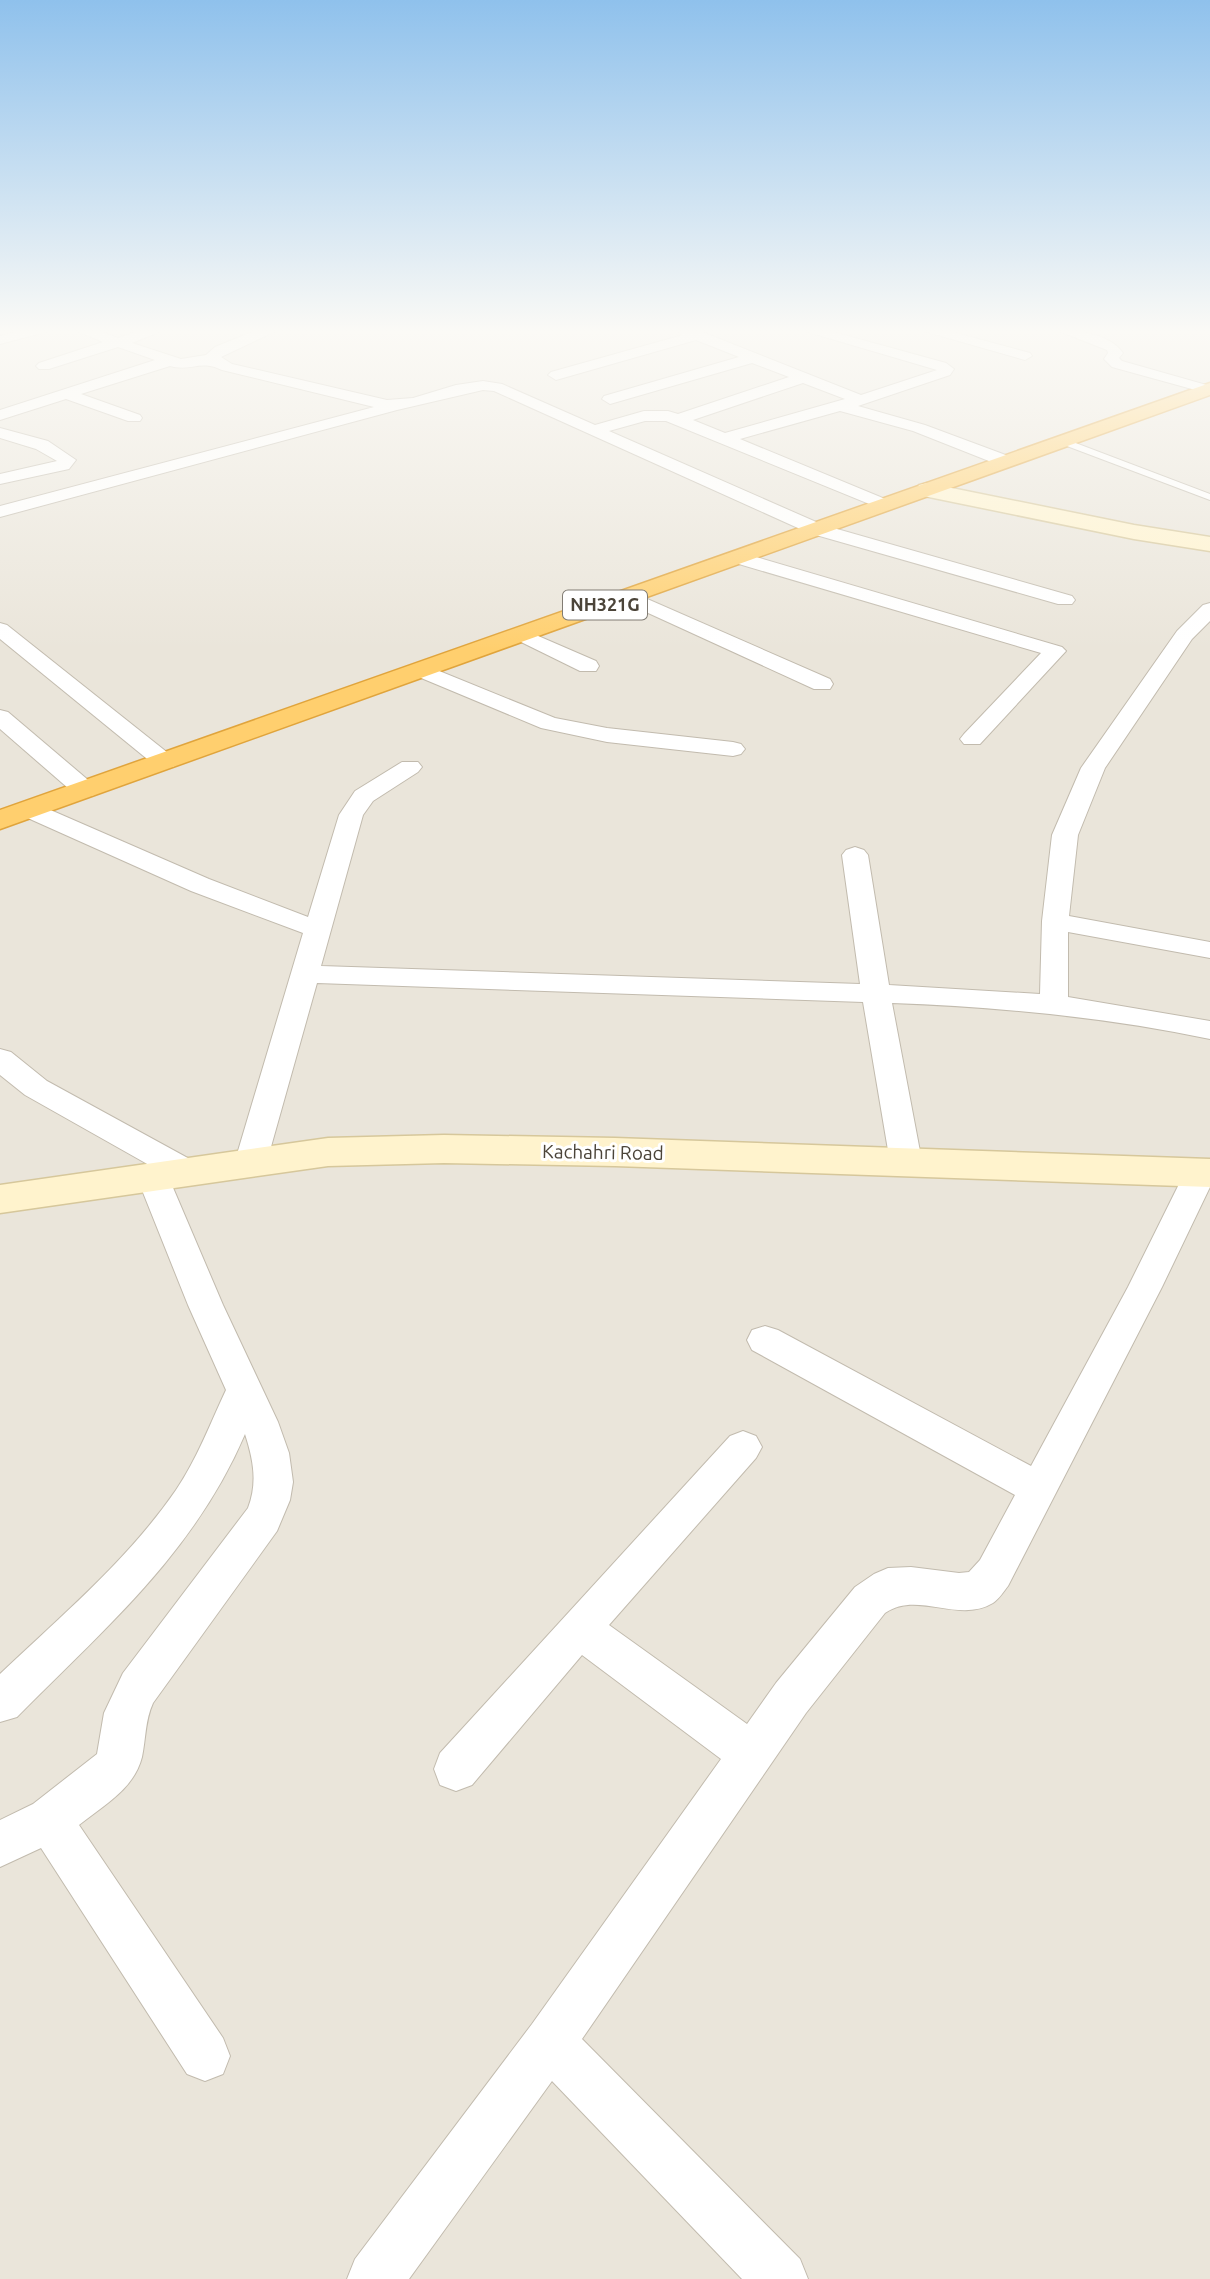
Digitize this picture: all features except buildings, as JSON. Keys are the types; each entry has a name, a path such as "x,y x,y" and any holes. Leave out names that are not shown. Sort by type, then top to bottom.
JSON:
{"highway":[{"name":"NH321G","path":"0,821 1073,436"}],"main road":[{"path":"927,490 1134,532 1210,544"},
{"name":"Kachahri Road","path":"0,1199 168,1172 328,1152 444,1149 629,1152 1205,1172"}],"street":[{"path":"0,479 58,466 67,460 42,445 12,436"},
{"path":"0,512 283,436"},
{"path":"608,436 816,529 1065,600"},
{"path":"717,436 884,505"},
{"path":"723,439 732,436"},
{"path":"939,436 1005,461"},
{"path":"0,492 20,507"},
{"path":"739,558 1055,651 972,739"},
{"path":"629,597 822,684"},
{"path":"1054,1003 1055,921 1065,835 1093,768 1184,635 1210,609"},
{"path":"0,629 165,762"},
{"path":"522,635 587,666"},
{"path":"422,670 519,712 559,726 607,735 733,749"},
{"path":"0,718 9,737 85,790"},
{"path":"251,1161 316,929 357,804 381,784 410,767"},
{"path":"30,810 200,886 316,929"},
{"path":"855,855 906,1162"},
{"path":"1055,921 1210,950"},
{"path":"304,974 972,996 1054,1003 1164,1019 1210,1030"},
{"path":"0,1059 36,1088 168,1172 196,1287 263,1434 272,1466 274,1487 271,1503 263,1519 138,1688 126,1713 120,1758 114,1769 48,1820 0,1844"},
{"path":"375,2279 550,2042 791,1698 870,1600 888,1587 911,1585 959,1592 980,1589 994,1573 1205,1172"},
{"path":"765,1340 1039,1489"},
{"path":"2,1702 118,1586 181,1516 224,1438 243,1392"},
{"path":"456,1769 743,1447"},
{"path":"579,1628 751,1754"},
{"path":"48,1820 205,2056"},
{"path":"550,2042 780,2279"}],"lane":[{"path":"1062,440 1210,497"}],"shaded area":[{"path":"0,436 1210,436 1210,2279 0,2279"}]}
